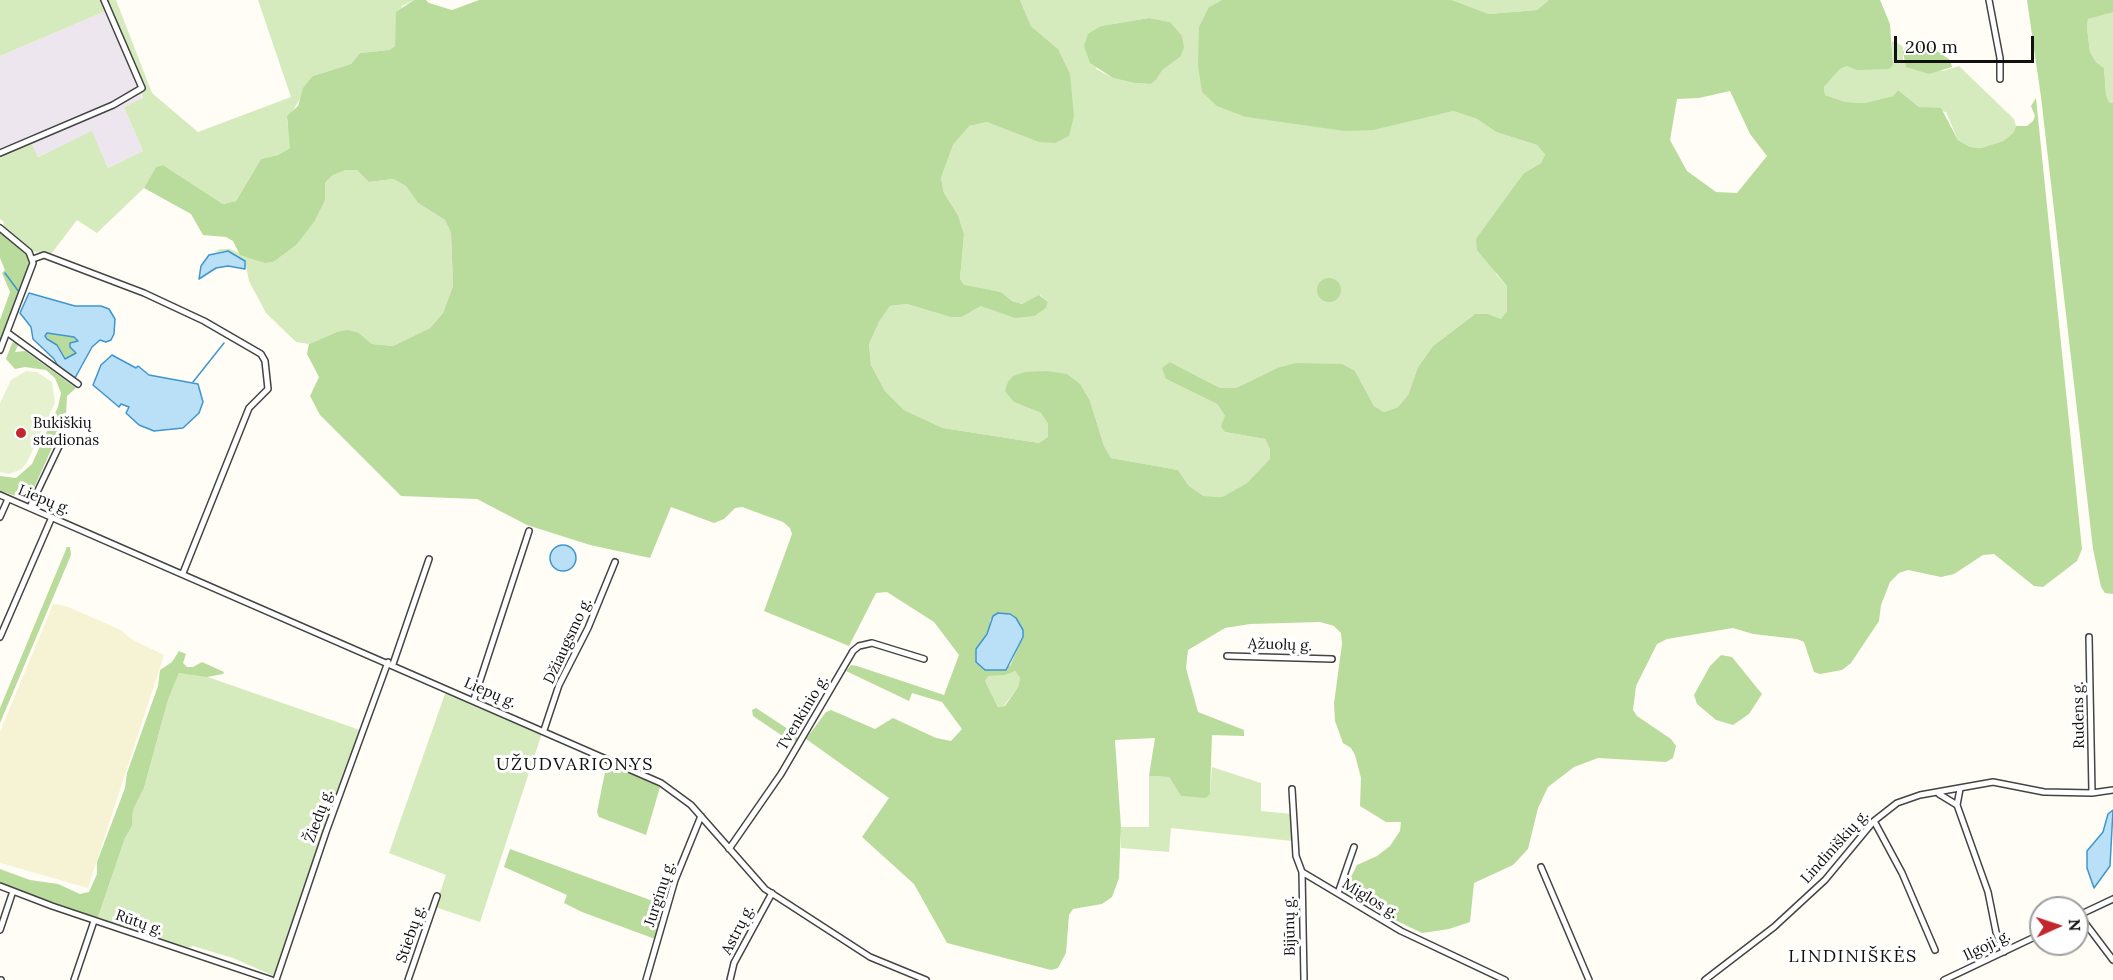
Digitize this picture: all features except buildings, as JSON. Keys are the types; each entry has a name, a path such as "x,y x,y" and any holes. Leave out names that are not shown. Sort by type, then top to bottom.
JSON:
{"street":[{"path":"0,153 112,105 142,88 104,0"},
{"path":"1989,0 2000,58 2000,79"},
{"path":"0,228 29,252 33,259 32,269 0,350"},
{"path":"33,259 44,255 144,292 204,321 261,354 265,361 268,389 249,408 183,573"},
{"path":"8,333 78,384"},
{"path":"30,507 63,438"},
{"name":"Liepų g.","path":"0,495 474,699 661,783 676,792 701,816 772,893 870,957 926,980"},
{"path":"0,517 8,499"},
{"path":"0,638 52,516"},
{"path":"474,699 529,531"},
{"name":"Žiedų g.","path":"274,980 326,832 429,559"},
{"name":"Džiaugsmo g.","path":"544,730 559,685 588,628 615,562"},
{"name":"Rudens g.","path":"2089,637 2092,793"},
{"name":"Tvenkinio g.","path":"729,849 781,774 853,651 859,646 872,643 924,659"},
{"name":"Ąžuolų g.","path":"1227,656 1332,659"},
{"name":"Lindiniškių g.","path":"1706,980 1773,927 1831,874 1874,821 1897,803 1920,795 1938,794 1994,782 2043,792 2092,793 2113,790"},
{"path":"1292,789 1296,856 1302,872"},
{"path":"1960,789 1957,805 1988,892 1996,932 2004,952"},
{"path":"1938,794 1957,805"},
{"name":"Jurginų g.","path":"646,980 675,880 701,816"},
{"path":"1874,821 1902,873 1935,950"},
{"path":"1338,893 1354,847"},
{"path":"1540,867 1589,980"},
{"name":"Miglos g.","path":"1302,872 1401,931 1505,980"},
{"name":"Bijūnų g.","path":"1302,872 1304,980"},
{"name":"Rūtų g.","path":"0,886 94,921 274,980"},
{"path":"0,930 13,891"},
{"name":"Astrų g.","path":"730,980 734,963 772,893"},
{"name":"Stiebų g.","path":"408,980 437,896"},
{"path":"2089,911 2113,899"},
{"path":"74,980 94,921"},
{"path":"2089,930 2113,960"},
{"name":"Ilgoji g.","path":"1944,980 1955,978 2029,940"}],"shaded area":[{"path":"106,11 143,99 124,107 143,151 108,168 92,132 37,157 32,144 0,156 0,56"},
{"path":"53,604 66,606 121,630 131,639 164,655 88,888 0,863 0,732"}],"green space":[{"path":"0,0 116,0 152,93 198,132 291,97 258,0 414,0 402,6 395,46 389,50 360,53 351,64 313,76 287,121 290,148 278,155 261,159 236,201 223,204 163,165 156,167 144,188 97,233 77,220 51,254 34,252 3,228 4,222 0,219 0,156 32,144 38,157 92,131 108,168 143,151 124,107 143,98 106,11 0,56"},
{"path":"414,0 426,0 452,10 479,0 1020,0 1031,26 1058,49 1070,74 1074,116 1069,136 1055,143 1039,142 987,122 969,126 953,145 941,178 944,193 958,215 964,234 960,279 964,285 1001,292 1012,301 1022,304 1039,295 1048,302 1046,308 1034,316 1015,318 981,306 962,317 950,317 907,304 890,306 879,322 869,344 871,365 885,391 904,410 943,428 1039,443 1048,437 1048,424 1041,413 1014,402 1005,391 1008,382 1013,376 1025,372 1047,371 1067,374 1080,384 1090,401 1104,446 1111,458 1178,470 1189,486 1204,496 1222,497 1247,483 1270,459 1270,449 1265,439 1225,432 1221,426 1225,416 1217,404 1166,379 1162,368 1170,362 1220,388 1236,388 1277,368 1296,363 1342,364 1355,371 1374,406 1384,412 1398,407 1408,395 1418,367 1433,346 1475,314 1488,314 1501,319 1507,311 1507,286 1477,250 1476,239 1524,173 1541,163 1545,155 1537,145 1496,132 1477,119 1453,111 1373,130 1345,131 1246,117 1217,106 1202,92 1198,66 1199,27 1209,7 1222,0 1452,0 1489,14 1537,10 1549,0 1880,0 1890,24 1893,65 1889,69 1857,70 1847,66 1840,69 1824,87 1825,95 1846,102 1864,103 1893,96 1898,90 1919,107 1941,108 1958,140 1970,147 1981,148 2003,141 2013,133 2016,126 2027,126 2033,121 2035,116 2031,106 2036,98 2082,549 2077,561 2043,587 2034,586 1994,554 1983,555 1954,574 1941,577 1908,570 1899,573 1890,582 1881,605 1879,621 1851,663 1842,670 1820,674 1814,672 1804,642 1797,639 1753,634 1733,628 1667,639 1657,644 1636,686 1633,710 1637,716 1671,739 1676,746 1673,758 1666,762 1598,758 1574,767 1548,787 1538,808 1528,849 1513,865 1474,883 1470,922 1449,929 1422,933 1345,896 1345,889 1357,865 1377,856 1390,846 1400,831 1401,822 1386,822 1360,806 1361,778 1355,755 1351,748 1343,743 1335,721 1334,703 1342,644 1341,633 1334,626 1320,622 1250,624 1225,628 1188,650 1186,668 1198,712 1244,730 1244,736 1212,735 1210,794 1206,798 1181,796 1169,777 1149,776 1155,738 1115,740 1121,827 1119,878 1112,897 1102,904 1073,909 1069,915 1066,953 1058,968 1051,970 947,943 914,884 862,837 889,798 806,739 826,712 831,710 875,729 893,718 936,738 951,741 962,729 942,702 912,693 909,701 846,671 851,665 857,666 944,695 959,655 934,622 887,592 876,593 849,646 764,611 792,534 790,528 783,522 742,507 735,508 724,519 714,523 671,507 650,558 590,545 527,525 477,499 401,496 320,415 310,396 319,377 307,354 309,344 337,332 348,330 359,333 372,344 393,346 430,328 443,313 453,286 451,233 445,220 418,203 406,186 393,179 369,182 357,170 346,170 333,175 325,183 325,200 314,222 296,245 273,262 265,263 240,255 233,241 226,237 203,235 191,214 144,188 156,167 163,165 223,204 236,201 261,159 278,155 290,148 287,116 298,106 303,88 313,76 351,64 360,53 389,50 395,46 396,12","holes":["1730,91 1750,134 1767,156 1737,193 1716,192 1687,171 1670,140 1677,99 1699,98","998,613 1004,613 1023,637 1010,666 982,642 990,627 990,620","1015,671 1020,678 1018,687 1005,706 998,707 985,681 988,676 1005,675"]},
{"path":"1020,0 1222,0 1209,7 1246,117 1290,122 1420,117 1453,111 1477,119 1496,132 1537,145 1545,155 1541,163 1524,173 1504,204 1496,274 1507,286 1507,311 1501,319 1488,314 1475,314 1433,346 1418,367 1408,395 1398,407 1384,412 1374,406 1355,371 1277,368 1236,388 1220,388 1170,362 1166,379 1217,404 1225,416 1225,432 1265,439 1270,449 1271,459 1247,483 1222,497 1204,496 1189,486 1178,470 1111,458 1104,446 1090,401 1014,402 1041,413 1048,424 1049,437 1039,443 943,428 904,410 885,391 871,365 869,344 879,322 890,306 907,304 950,317 962,317 981,306 1046,308 1048,302 1040,295 1022,304 1012,301 1001,292 964,286 960,279 964,234 958,215 944,193 941,178 953,145 968,126 987,122 1005,127 1058,49 1031,26","holes":["1149,18 1170,22 1180,57 1161,70 1151,84 1113,78 1096,69 1101,26"]},
{"path":"1452,0 1549,0 1537,10 1489,14"},
{"path":"2027,0 2113,0 2113,12 2088,19 2087,28 2090,52 2096,62 2104,68 2106,95 2109,102 2113,103 2113,594 2105,593 2101,587 2093,549 2041,97"},
{"path":"2113,12 2113,103 2109,102 2106,95 2104,68 2096,62 2090,52 2087,28 2088,19"},
{"path":"1149,18 1170,22 1182,36 1184,48 1180,57 1162,70 1151,84 1113,78 1090,63 1084,46 1088,34 1101,26"},
{"path":"1895,41 1903,47 1903,60 1943,71 1959,66 2014,119 2016,126 2013,133 2003,141 1981,148 1970,147 1958,140 1946,112 1919,107 1898,90 1893,96 1864,103 1846,102 1825,95 1824,87 1840,69 1847,66 1893,65 1892,42"},
{"path":"1920,43 1927,44 1950,60 1952,67 1929,74 1906,67 1903,52 1906,47"},
{"path":"346,170 357,170 369,182 393,179 406,186 418,203 445,220 451,233 453,286 443,313 430,328 393,346 372,344 359,333 337,332 309,344 296,342 266,313 249,281 245,261 228,251 214,252 220,249 230,249 265,263 273,262 325,200 325,183 333,175"},
{"path":"0,233 27,254 29,265 0,344 0,320 10,292 2,273 5,270 0,258"},
{"path":"1329,278 1337,282 1341,290 1337,298 1329,302 1321,298 1317,290 1321,282"},
{"path":"47,333 74,337 78,341 74,343 76,353 65,359 59,349 45,336"},
{"path":"15,342 18,345 15,352 25,351 76,388 67,396 66,415 33,490 25,499 0,491 0,476 16,478 32,464 58,407 61,393 55,378 46,370 25,367 15,369 6,359 12,343"},
{"name":"Bukiškių stadionas","path":"26,371 37,372 52,382 55,403 27,462 22,469 9,474 0,472 0,403 11,380"},
{"path":"67,547 70,547 71,555 0,723 0,708"},
{"path":"179,651 186,654 183,663 187,667 193,667 202,662 224,672 207,677 179,673 168,700 144,788 133,810 132,826 125,838 97,920 0,883 0,869 30,880 58,884 80,894 89,892 97,874 97,862 125,788 127,773 158,686 160,670 172,662"},
{"path":"1721,655 1732,657 1762,694 1749,714 1733,725 1716,720 1697,704 1694,695 1710,666"},
{"path":"1015,671 1020,678 1018,687 1004,706 998,707 985,681 987,676"},
{"path":"179,673 199,674 360,730 323,830 274,976 233,958 193,946 187,948 97,920 125,838 132,826 133,810 144,788 168,700"},
{"path":"446,691 542,733 480,922 435,907 446,875 389,853"},
{"path":"756,708 797,735 797,740 793,743 753,716 752,710"},
{"path":"607,762 660,787 646,835 599,817 597,812"},
{"path":"1212,767 1261,783 1261,811 1292,814 1292,841 1171,828 1169,852 1121,848 1121,827 1149,827 1149,776 1169,777 1181,796 1210,794"},
{"path":"510,849 664,905 655,939 582,912 564,903 567,895 504,867"}],"water":[{"path":"228,251 245,261 245,269 228,266 216,268 199,279 201,266 209,255"},
{"path":"29,293 75,306 101,306 109,309 115,319 114,334 111,340 106,342 100,340 92,347 75,378 59,368 54,359 33,339 31,327 20,313","holes":["47,333 74,337 78,341 70,343 70,347 76,353 65,359 57,345 45,336"]},
{"path":"112,355 136,368 138,366 149,375 198,384 203,402 199,413 183,428 154,431 139,425 126,413 129,407 121,404 119,407 93,385 101,365"},
{"path":"563,545 572,549 576,558 572,567 563,571 554,567 550,558 554,549"},
{"path":"998,613 1010,614 1016,618 1023,630 1023,637 1006,670 985,670 976,662 976,649 987,634 993,616"},
{"path":"2113,810 2110,866 2094,888 2087,868 2087,851 2103,832 2108,814"}],"waterway":[{"path":"5,273 19,292"},
{"path":"193,382 224,343"}],"place":[{"name":"Bukiškių stadionas","path":"21,433"}],"district":[{"name":"UŽUDVARIONYS","path":"575,765"},
{"name":"LINDINIŠKĖS","path":"1853,957"}]}
